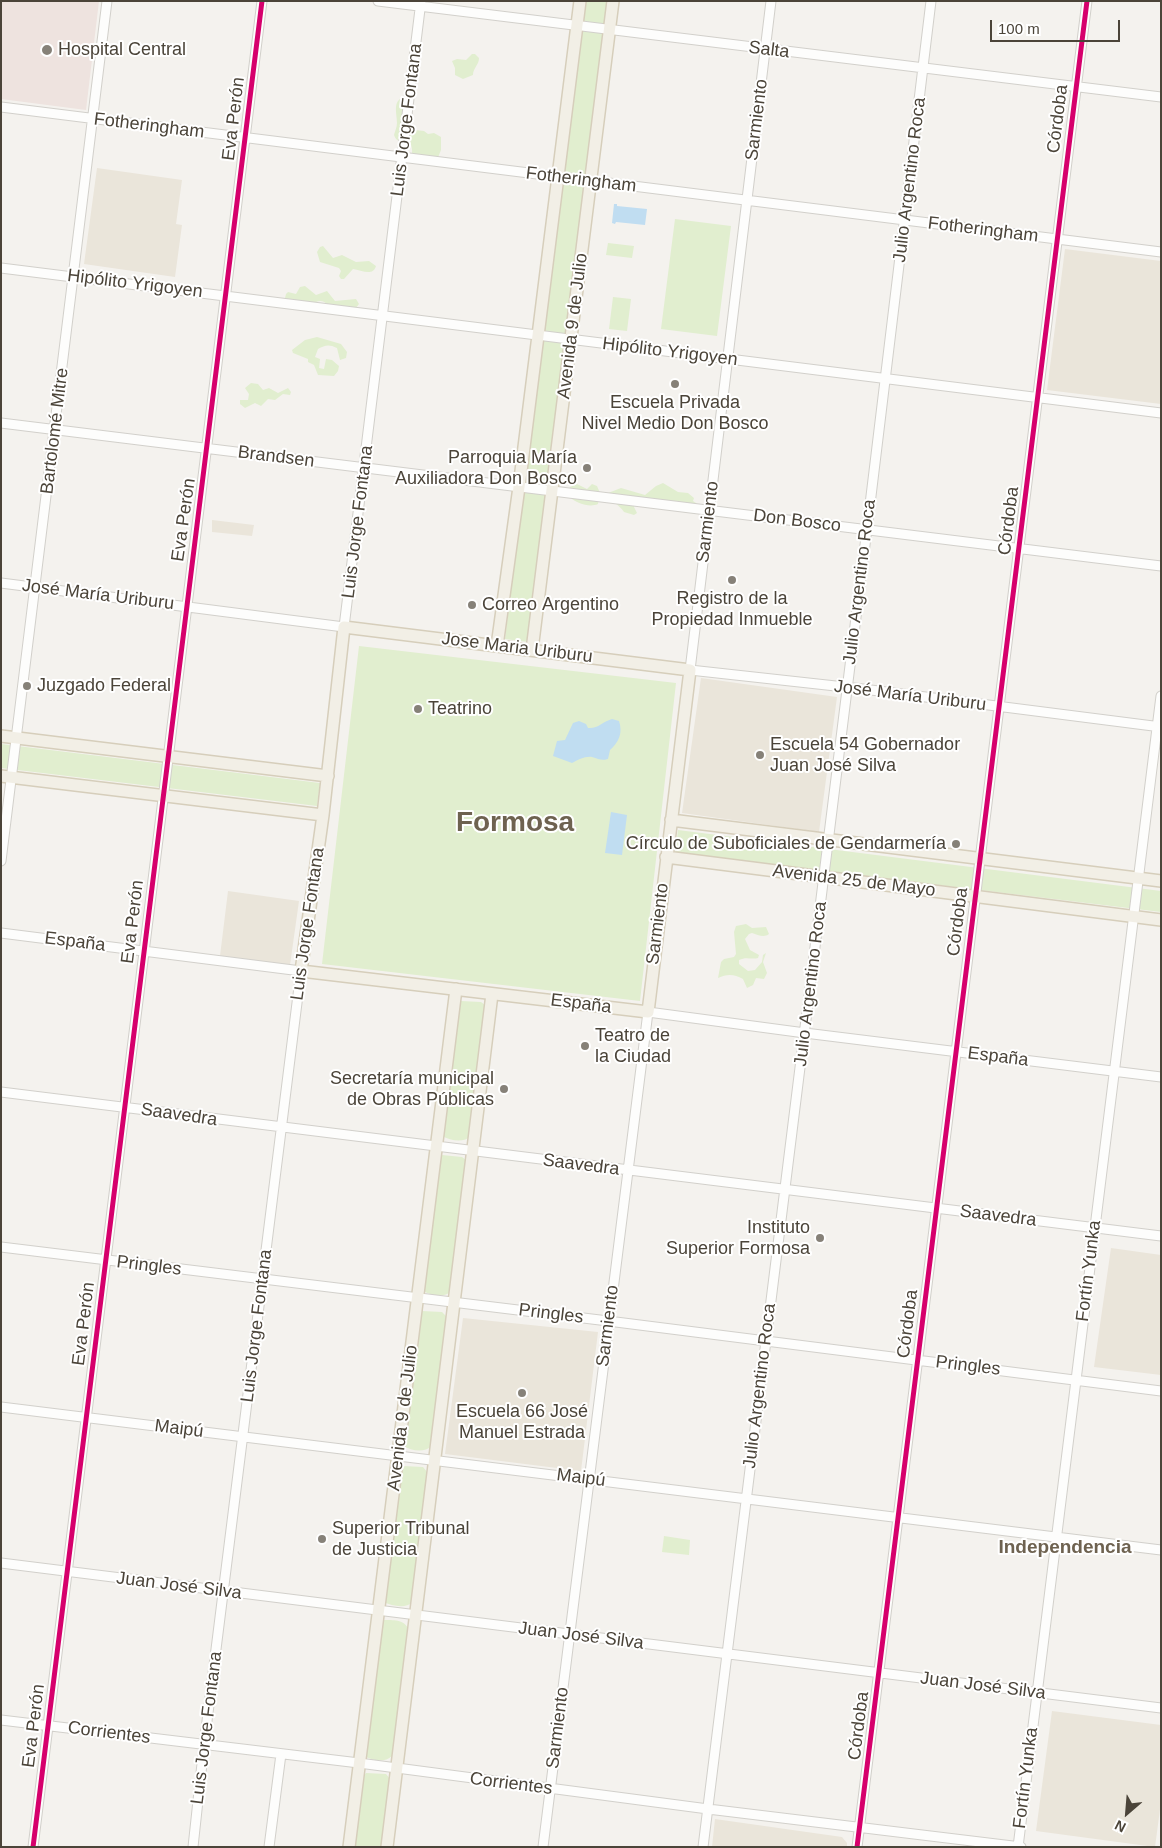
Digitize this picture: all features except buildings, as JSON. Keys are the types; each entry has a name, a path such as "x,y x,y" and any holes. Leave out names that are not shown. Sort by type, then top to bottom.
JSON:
{"main road":[{"name":"Avenida 9 de Julio","path":"497,646 559,178 580,1"},
{"name":"Avenida 9 de Julio","path":"532,650 613,1"},
{"name":"Jose Maria Uriburu","path":"344,627 690,670"},
{"name":"Luis Jorge Fontana","path":"301,971 328,776 344,627"},
{"name":"Sarmiento","path":"648,1012 670,820 690,670"},
{"path":"1,736 328,776"},
{"path":"7,777 323,816"},
{"path":"670,820 1161,881"},
{"name":"Avenida 25 de Mayo","path":"666,857 1161,920"},
{"name":"España","path":"301,971 648,1012"},
{"name":"Avenida 9 de Julio","path":"349,1847 456,990"},
{"name":"Avenida 9 de Julio","path":"387,1847 433,1460 492,994"}],"street":[{"name":"Bartolomé Mitre","path":"1,861 7,777 17,738 107,1"},
{"name":"Eva Perón","path":"33,1847 262,1"},
{"name":"Salta","path":"378,1 421,4 765,50 1076,86 1161,98"},
{"name":"Sarmiento","path":"690,670 771,1"},
{"name":"Julio Argentino Roca","path":"703,1847 886,378 931,1"},
{"name":"Córdoba","path":"857,1847 1058,239 1086,1"},
{"name":"Luis Jorge Fontana","path":"344,627 384,316 421,4"},
{"name":"Fotheringham","path":"1,107 1161,252"},
{"name":"Hipólito Yrigoyen","path":"1,268 1161,413"},
{"name":"Brandsen","path":"1,423 552,491"},
{"name":"Don Bosco","path":"552,491 1161,566"},
{"name":"José María Uriburu","path":"1,583 344,627"},
{"name":"José María Uriburu","path":"690,670 1159,727"},
{"name":"Fortín Yunka","path":"1019,1847 1055,1537 1077,1380 1137,878 1159,727 1161,696"},
{"name":"España","path":"1,933 301,971"},
{"name":"Luis Jorge Fontana","path":"193,1847 204,1745 301,971"},
{"name":"Sarmiento","path":"543,1847 648,1012"},
{"name":"España","path":"648,1012 1161,1077"},
{"name":"Saavedra","path":"1,1092 1161,1236"},
{"name":"Pringles","path":"1,1247 1161,1391"},
{"name":"Maipú","path":"1,1407 1161,1550"},
{"name":"Juan José Silva","path":"1,1563 1161,1708"},
{"name":"Corrientes","path":"1,1720 359,1763 550,1789 1019,1847"},
{"path":"269,1847 282,1754"}],"shaded area":[{"name":"Hospital Central","path":"1,1 99,1 86,110 1,99"},
{"path":"97,168 182,180 176,224 182,225 175,277 84,264"},
{"path":"1065,249 1161,261 1161,404 1047,390"},
{"path":"212,520 254,525 252,536 212,532"},
{"name":"Escuela 54 Gobernador Juan José Silva","path":"701,678 837,697 819,832 682,813"},
{"path":"228,891 299,901 290,965 220,956"},
{"path":"1111,1248 1161,1255 1161,1375 1094,1367"},
{"name":"Escuela 66 José Manuel Estrada","path":"463,1318 598,1332 581,1471 445,1454"},
{"path":"1052,1711 1161,1725 1161,1802 1155,1847 1036,1831"},
{"path":"715,1819 842,1837 847,1843 847,1847 712,1847"}],"green space":[{"path":"585,1 608,1 528,642 505,639"},
{"path":"472,54 479,58 473,75 463,79 455,75 452,61 457,59 466,60"},
{"path":"404,97 408,98 410,102 411,124 401,141 396,139 394,135 397,125 397,104"},
{"path":"415,130 424,131 428,134 434,133 441,137 441,150 437,160 414,156 410,133"},
{"path":"675,219 731,226 717,336 661,329"},
{"path":"608,243 634,246 632,258 606,255"},
{"path":"323,246 333,258 342,255 356,262 369,261 376,266 370,272 353,269 344,279 341,279 339,268 320,262 317,252"},
{"path":"305,286 316,295 327,291 335,301 356,299 359,304 355,309 339,306 330,309 326,304 319,301 313,307 289,302 285,298 288,292 296,294 300,287"},
{"path":"613,297 631,299 627,331 609,329"},
{"path":"317,337 341,344 347,352 346,358 340,360 337,348 327,346 318,349 315,357 320,359 319,368 324,369 326,359 332,360 339,366 334,376 318,375 314,365 308,362 308,359 293,353 292,350 305,340"},
{"path":"251,383 258,384 263,390 269,388 278,393 288,388 291,392 290,395 283,394 275,400 268,399 261,406 255,403 245,408 240,404 240,400 248,400 249,394 245,388"},
{"path":"663,483 678,492 688,493 694,498 693,501 699,505 702,511 688,513 656,505 635,504 634,507 637,513 634,515 624,512 611,499 608,493 621,488 645,495"},
{"path":"577,484 587,489 592,484 597,486 600,493 598,504 583,504 569,497 568,491 570,487"},
{"path":"359,646 676,683 640,1001 322,964"},
{"path":"1,744 320,783 317,806 1,768"},
{"path":"678,830 1161,891 1161,912 675,853"},
{"path":"746,924 752,928 766,927 769,934 763,936 752,933 745,939 750,950 759,955 758,958 739,960 739,964 748,971 755,970 762,962 763,955 766,953 763,962 767,973 764,979 756,978 753,985 747,988 743,979 737,976 727,975 718,978 721,962 724,959 734,957 736,954 734,932 736,926"},
{"path":"461,1001 481,1002 485,1005 471,1136 465,1140 457,1140 442,1136 458,1006"},
{"path":"442,1155 462,1157 466,1160 452,1291 445,1295 438,1295 423,1291 438,1160"},
{"path":"422,1311 442,1312 447,1317 432,1446 425,1450 418,1450 403,1446 418,1316"},
{"path":"403,1466 423,1467 428,1473 413,1602 406,1606 399,1606 383,1602 399,1471"},
{"path":"664,1536 690,1540 689,1555 662,1552"},
{"path":"383,1620 403,1622 409,1632 392,1756 386,1760 379,1760 364,1756"},
{"path":"366,1773 386,1774 391,1780 383,1847 354,1847 362,1778"}],"water":[{"path":"614,204 617,204 617,206 647,209 645,225 612,223"},
{"path":"612,719 619,721 620,733 616,744 610,750 608,759 602,760 587,757 572,763 553,756 557,741 565,740 573,723 579,721 586,724 588,728 591,728"},
{"path":"611,812 627,815 622,855 605,853"}],"cycle path":[{"path":"33,1847 262,1"},
{"path":"857,1847 1087,1"}],"place":[{"name":"Hospital Central","path":"47,50"},
{"name":"Escuela Privada Nivel Medio Don Bosco","path":"675,384"},
{"name":"Parroquia María Auxiliadora Don Bosco","path":"587,468"},
{"name":"Registro de la Propiedad Inmueble","path":"732,580"},
{"name":"Correo Argentino","path":"472,605"},
{"name":"Juzgado Federal","path":"27,686"},
{"name":"Teatrino","path":"418,709"},
{"name":"Escuela 54 Gobernador Juan José Silva","path":"760,755"},
{"name":"Círculo de Suboficiales de Gendarmería","path":"956,844"},
{"name":"Teatro de la Ciudad","path":"585,1046"},
{"name":"Secretaría municipal de Obras Públicas","path":"504,1089"},
{"name":"Instituto Superior Formosa","path":"820,1238"},
{"name":"Escuela 66 José Manuel Estrada","path":"522,1393"},
{"name":"Superior Tribunal de Justicia","path":"322,1539"}],"district":[{"name":"Formosa","path":"515,823"},
{"name":"Independencia","path":"1065,1548"}]}
